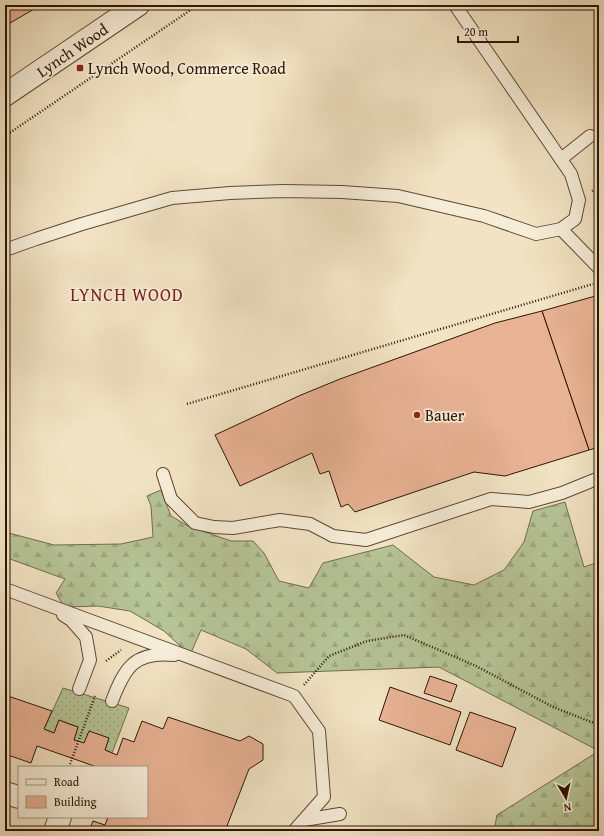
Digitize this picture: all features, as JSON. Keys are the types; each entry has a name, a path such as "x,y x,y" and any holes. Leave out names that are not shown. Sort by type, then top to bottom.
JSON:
{"street":[{"name":"Lynch Wood","path":"5,95 138,5"},
{"path":"5,792 18,797"},
{"path":"55,831 60,818"}],"lane":[{"path":"5,250 82,224 172,198 284,191 342,192 398,196 484,216 536,234 561,229 575,219 579,200 571,174 455,5"},
{"path":"561,159 590,136"},
{"path":"561,229 599,268"},
{"path":"163,474 171,499 195,523 214,528 233,528 280,520 310,524 333,536 366,540 492,499 529,502 562,493 599,478"},
{"path":"5,589 294,696 319,731 324,797 340,814 304,820"},
{"path":"45,604 71,620 86,637 90,660 79,689"},
{"path":"112,701 119,682 130,666 144,656 164,654 186,656"},
{"path":"294,831 324,797"}],"path":[{"path":"5,136 198,5"},
{"path":"187,404 599,282"},
{"path":"294,696 329,656 367,641 404,635 476,666 553,706 599,725"},
{"path":"69,766 95,697"}],"green space":[{"path":"161,490 171,516 188,526 231,541 253,541 264,553 279,581 309,588 323,563 393,545 434,577 474,585 504,570 524,542 533,511 565,502 584,567 599,562 599,751 439,667 277,673 246,649 201,630 190,655 164,631 130,611 98,606 64,607 56,593 65,579 10,559 5,559 5,532 54,545 121,544 153,537 151,506 147,496"},
{"path":"63,688 129,708 112,753 105,750 109,738 89,732 84,743 74,740 78,727 59,720 54,733 44,729"},
{"path":"599,751 599,831 494,831 497,815"}],"building":[{"path":"5,5 41,5 5,26"},
{"path":"599,295 599,447 589,450 542,311"},
{"name":"Bauer","path":"542,311 589,450 505,476 474,472 355,512 348,504 341,507 329,471 320,474 312,453 240,486 215,435 301,395 340,379 495,323"},
{"path":"430,676 457,685 451,702 424,693"},
{"path":"390,687 461,712 450,745 379,720"},
{"path":"5,695 52,711 44,729 54,733 59,720 78,727 74,740 84,743 89,731 109,738 105,750 117,755 123,738 134,742 142,721 163,729 168,717 240,741 249,736 263,744 263,760 249,769 225,831 89,831 93,821 105,825 108,818 148,818 148,766 94,766 37,746 31,763 5,754"},
{"path":"470,712 516,728 502,767 456,750"}],"place":[{"name":"Lynch Wood, Commerce Road","path":"80,68"},
{"name":"Bauer","path":"417,415"}],"district":[{"name":"LYNCH WOOD","path":"127,294"}]}
